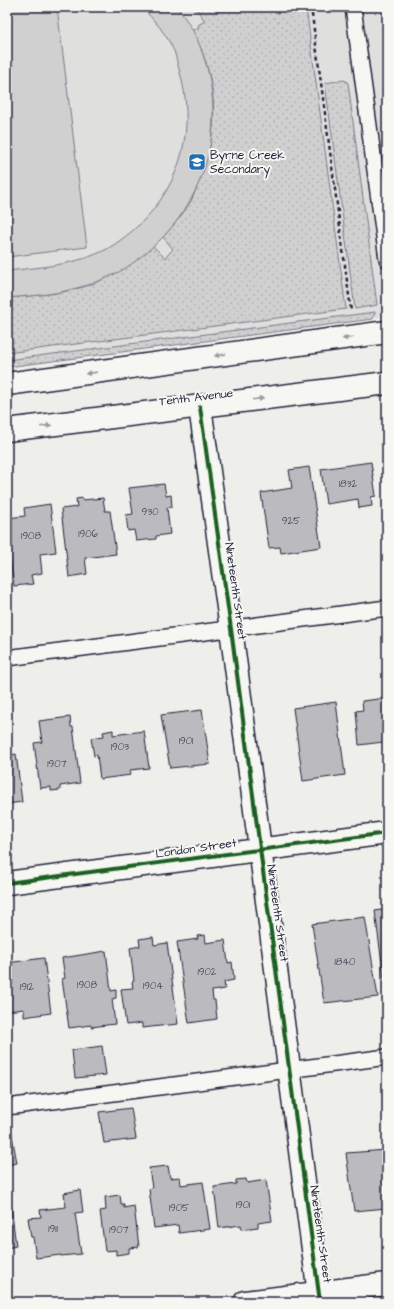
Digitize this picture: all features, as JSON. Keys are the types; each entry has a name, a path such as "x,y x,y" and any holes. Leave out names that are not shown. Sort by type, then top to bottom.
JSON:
{"street":[{"path":"7,384 387,332"},
{"name":"Tenth Avenue","path":"7,430 387,383"},
{"name":"Nineteenth Street","path":"200,407 231,629 319,1297"},
{"name":"London Street","path":"7,883 387,833"},
{"path":"245,1302 319,1297 387,1284"}],"lane":[{"path":"353,7 387,259"},
{"path":"7,658 387,608"},
{"path":"7,1107 387,1058"}],"path":[{"path":"311,7 351,312"}],"shaded area":[{"name":"Byrne Creek Secondary","path":"7,7 387,7 387,316 7,365"},
{"path":"7,7 57,7 87,247 7,257"},
{"path":"141,7 177,7 191,27 201,49 209,75 213,101 213,126 209,152 202,176 191,199 177,221 159,241 125,268 113,275 78,288 48,294 7,298 7,271 84,259 107,249 120,241 139,225 154,209 166,191 175,172 182,153 185,132 186,112 184,90 174,51 168,39"},
{"path":"195,7 306,7 346,309 7,353 7,298 56,293 83,287 105,279 116,273 135,261 153,246 165,258 173,249 163,237 188,206 193,197 203,169 213,132 214,117 212,86 199,43 192,30 199,27 198,25 205,21"},
{"path":"344,80 348,83 377,305 355,309 325,83"},
{"path":"375,312 373,319 7,367 7,360"}],"building":[{"path":"371,462 376,496 371,497 372,506 359,508 358,499 326,504 321,469"},
{"path":"309,467 321,547 281,553 280,547 269,548 261,493 292,488 289,470"},
{"path":"164,484 166,496 171,495 172,507 167,508 170,534 156,536 156,539 136,541 134,530 128,531 126,515 133,514 129,488"},
{"path":"83,498 83,500 103,498 105,511 110,511 116,554 85,558 87,574 69,577 61,509 77,507 76,499"},
{"path":"50,504 56,552 40,554 42,573 31,575 33,584 14,586 10,558 7,558 7,518 25,516 24,508"},
{"path":"387,698 387,749 384,749 383,742 359,745 356,711 363,710 362,701"},
{"path":"336,702 345,775 303,781 293,708"},
{"path":"202,710 210,764 170,768 161,715"},
{"path":"70,717 71,727 73,727 80,783 60,786 60,790 51,791 51,787 40,788 34,743 42,742 39,721"},
{"path":"113,730 113,735 144,731 149,768 130,770 131,775 100,779 97,755 94,756 91,738 104,736 103,732"},
{"path":"10,748 11,755 16,754 22,802 7,804 7,749"},
{"path":"387,909 387,994 386,994 375,911"},
{"path":"365,917 378,997 324,1003 312,924"},
{"path":"205,935 206,943 225,940 228,963 232,962 234,980 224,982 225,989 212,991 213,1000 215,1000 217,1019 189,1023 177,942 198,939 197,936"},
{"path":"153,937 154,945 167,943 178,1024 142,1028 142,1023 126,1025 121,989 133,988 132,982 134,981 130,948 140,946 139,939"},
{"path":"106,951 111,991 116,990 116,998 112,999 115,1024 69,1028 62,979 65,978 62,958"},
{"path":"44,958 51,1013 24,1017 24,1009 7,1011 7,963"},
{"path":"102,1046 106,1075 75,1078 72,1050"},
{"path":"131,1108 136,1139 104,1143 99,1112"},
{"path":"7,1124 10,1124 17,1163 7,1165"},
{"path":"387,1150 387,1208 354,1211 346,1153"},
{"path":"168,1166 170,1178 180,1177 181,1185 203,1182 210,1229 179,1233 178,1225 154,1228 149,1189 152,1188 149,1168"},
{"path":"246,1179 247,1183 266,1180 272,1221 258,1223 258,1227 242,1229 241,1225 219,1228 214,1187 236,1184 236,1180"},
{"path":"80,1190 83,1212 75,1213 81,1254 36,1258 28,1218 41,1217 40,1210 66,1207 64,1193"},
{"path":"120,1195 121,1204 124,1204 124,1208 134,1206 139,1247 129,1248 129,1253 116,1255 116,1250 105,1251 100,1211 106,1210 105,1197"},
{"path":"7,1206 11,1206 16,1246 7,1248"}],"cycle path":[{"path":"200,407 231,629 320,1302"},
{"path":"7,883 387,833"}],"place":[{"name":"Byrne Creek Secondary","path":"197,162"}]}
